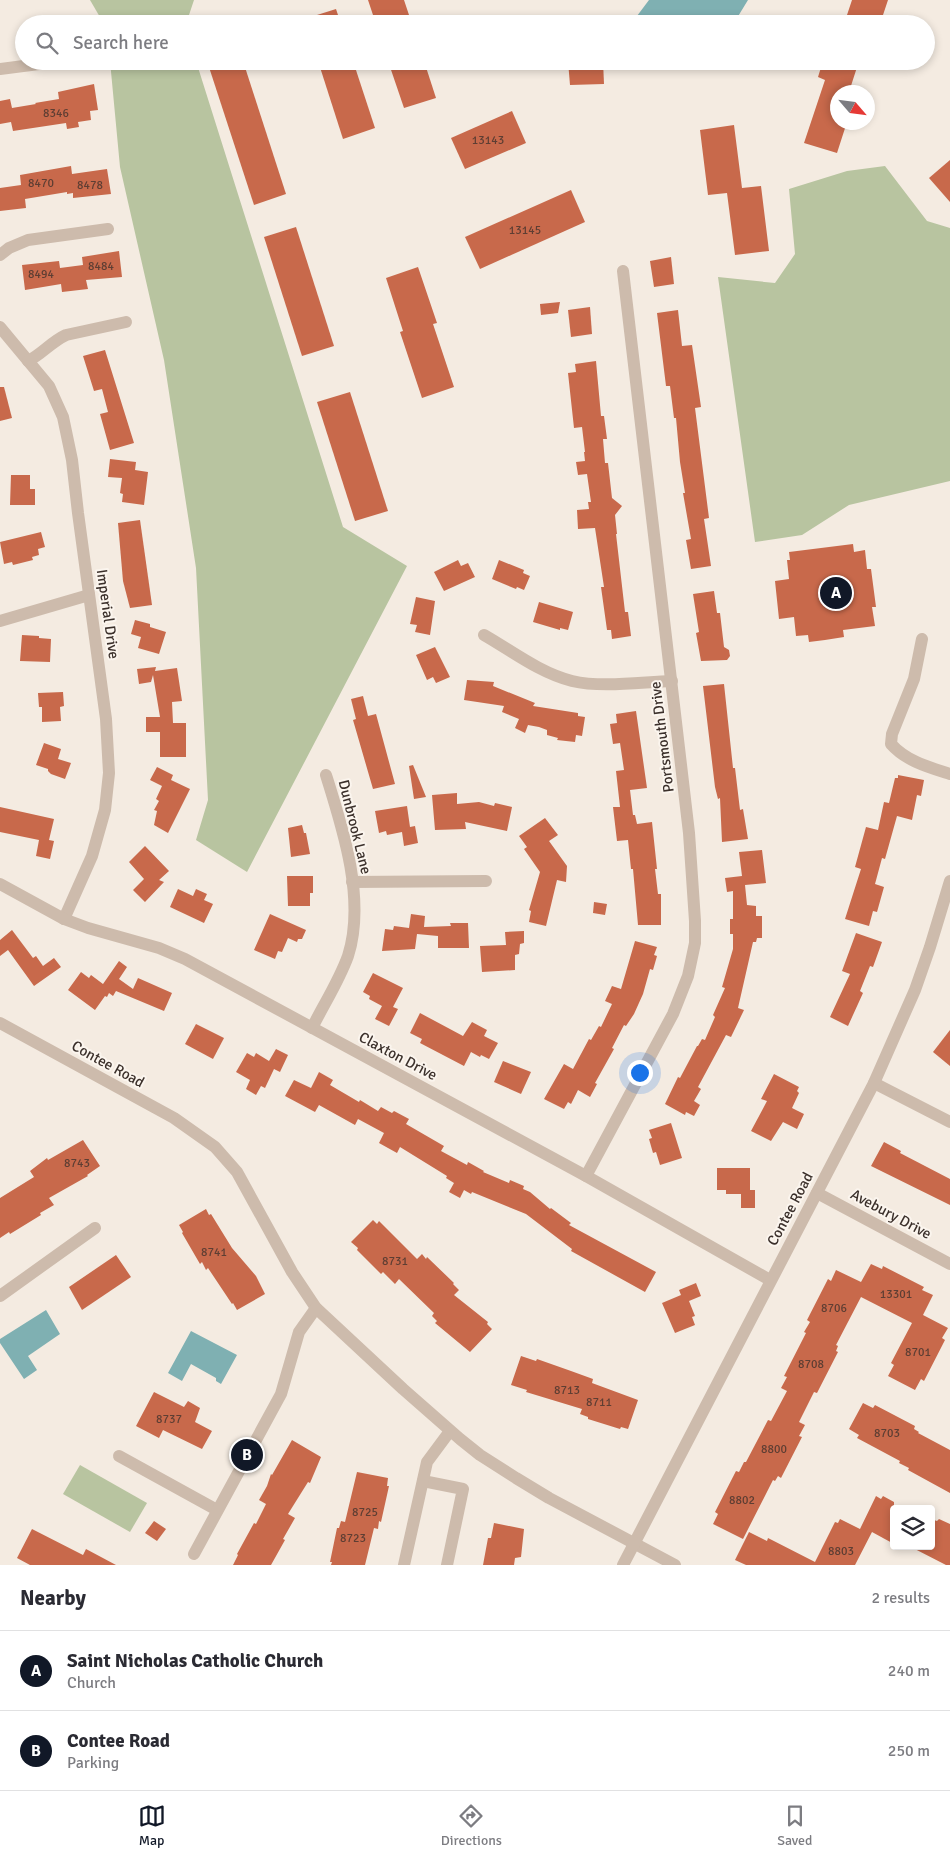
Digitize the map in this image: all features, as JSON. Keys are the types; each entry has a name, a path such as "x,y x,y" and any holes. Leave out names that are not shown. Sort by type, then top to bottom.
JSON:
{"street":[{"path":"0,70 15,68"},
{"path":"0,256 9,248 28,240 108,230"},
{"name":"Portsmouth Drive","path":"586,1176 673,1014 693,957 695,943 695,898 672,681 622,272"},
{"path":"28,361 39,355 58,338 126,322"},
{"name":"Imperial Drive","path":"0,327 49,386 63,416 72,460 106,719 109,772 105,810 92,856 64,919"},
{"path":"0,621 89,595"},
{"path":"484,635 545,670 573,681 596,684 672,681"},
{"path":"922,638 914,679 892,734 891,744 899,754 924,766 950,774"},
{"name":"Dunbrook Lane","path":"312,1028 348,955 354,923 352,882 338,814 326,776"},
{"path":"352,882 486,881"},
{"name":"Contee Road","path":"623,1565 874,1083 915,990 950,881"},
{"name":"Claxton Drive","path":"0,884 64,919 159,948 185,959 586,1176 770,1280"},
{"name":"Contee Road","path":"0,1023 174,1118 215,1146 237,1172 292,1272 316,1308 450,1431 480,1455 516,1478 635,1544"},
{"path":"874,1083 950,1122"},
{"name":"Avebury Drive","path":"817,1193 950,1264"},
{"path":"0,1296 95,1228"},
{"path":"194,1554 281,1394 298,1332 316,1308"},
{"path":"404,1565 427,1462 450,1431"},
{"path":"119,1456 217,1510"},
{"path":"423,1481 463,1489 447,1565"},
{"path":"635,1544 676,1565"}],"green space":[{"path":"90,0 194,0 189,15 99,15"},
{"path":"111,70 199,70 343,527 407,566 247,872 196,840 208,800 196,568 164,360 120,167"},
{"path":"885,166 927,221 950,228 950,481 849,505 802,535 755,542 718,277 775,283 795,254 789,189 847,171"},
{"path":"80,1465 147,1503 130,1532 63,1494"}],"water":[{"path":"649,0 748,0 739,15 638,15"},
{"path":"46,1310 60,1334 28,1356 37,1370 24,1379 0,1343 0,1339"},
{"path":"191,1331 237,1355 221,1384 216,1381 216,1378 191,1364 182,1381 168,1373"}],"building":[{"path":"368,0 404,0 409,15 373,15"},
{"path":"852,0 888,0 883,15 847,15"},
{"path":"336,9 338,15 317,15"},
{"path":"210,70 246,70 286,194 254,205"},
{"path":"321,70 356,70 375,128 343,139"},
{"path":"391,70 427,70 436,98 404,108"},
{"path":"569,70 603,70 604,84 570,85"},
{"path":"820,70 856,70 851,85 830,85 830,130 844,130 837,153 804,143 825,80 818,77"},
{"path":"94,84 98,110 90,111 91,120 78,122 79,127 67,129 66,123 13,131 11,122 0,124 0,101 10,99 12,108 36,104 59,99 58,92"},
{"path":"512,111 526,143 465,169 451,138"},
{"path":"734,125 742,188 761,186 769,251 735,255 727,193 708,195 700,130"},
{"path":"950,160 950,202 929,178"},
{"path":"71,166 72,174 107,169 111,194 73,198 73,193 67,194 67,192 25,199 26,208 0,211 0,188 21,185 20,175"},
{"path":"571,190 585,222 480,269 465,237"},
{"path":"296,227 334,346 302,356 264,237"},
{"path":"119,251 122,277 86,280 88,289 62,292 61,284 25,290 22,265 59,261 60,268 83,265 82,257"},
{"path":"671,257 674,284 654,287 650,261"},
{"path":"418,267 437,323 433,324 454,387 422,398 400,332 403,331 386,278"},
{"path":"560,302 558,313 541,315 540,304"},
{"path":"590,307 592,334 571,337 568,310"},
{"path":"678,310 682,346 692,345 701,407 695,408 709,518 704,519 711,566 691,569 686,540 691,539 683,493 685,493 676,418 674,418 670,386 666,386 657,313"},
{"path":"105,350 134,443 110,450 100,414 108,412 102,389 94,391 83,356"},
{"path":"596,361 601,416 604,416 607,439 603,439 605,463 608,463 612,498 622,506 615,515 616,534 625,612 628,612 631,636 612,639 611,630 607,630 601,587 604,587 595,528 578,529 577,510 589,509 588,502 591,502 587,474 578,475 576,462 585,461 585,452 582,427 574,428 568,373 576,372 575,364"},
{"path":"0,387 4,387 12,418 0,421"},
{"path":"350,392 388,511 355,521 317,402"},
{"path":"110,459 136,462 135,470 148,472 144,505 122,502 123,494 120,493 122,478 108,477"},
{"path":"11,475 30,475 30,489 35,489 35,505 10,505"},
{"path":"140,520 152,605 130,608 123,581 118,523"},
{"path":"41,532 45,547 38,549 39,555 32,557 33,560 13,565 12,562 4,564 0,542"},
{"path":"853,544 854,552 865,550 867,569 871,569 876,607 872,607 875,626 843,630 844,637 825,640 809,642 808,635 796,636 794,617 779,619 775,581 789,579 787,560 790,560 789,552"},
{"path":"458,560 461,566 468,563 475,577 444,591 434,572"},
{"path":"499,560 524,570 523,573 530,576 524,590 517,587 516,589 492,579"},
{"path":"714,591 717,613 720,613 724,647 729,650 730,656 727,660 701,661 696,633 699,632 693,594"},
{"path":"416,597 435,601 430,635 415,632 417,625 410,624"},
{"path":"539,602 573,612 568,630 560,628 560,630 533,622"},
{"path":"135,620 150,624 150,627 166,632 159,654 138,648 141,637 131,634"},
{"path":"22,635 51,639 50,662 20,661"},
{"path":"435,647 450,677 436,683 433,677 427,680 416,655"},
{"path":"156,667 155,671 177,668 182,701 172,702 173,723 186,723 186,757 160,757 160,732 146,732 146,717 160,717 153,675 151,682 139,684 137,669"},
{"path":"467,680 494,682 493,686 535,703 533,706 578,713 578,716 585,717 582,736 576,735 575,742 557,740 558,738 547,735 547,730 528,725 525,733 515,728 519,719 502,712 504,706 464,700"},
{"path":"724,684 733,768 735,768 740,810 743,809 748,839 722,842 720,798 718,799 715,787 703,686"},
{"path":"63,692 64,706 60,707 61,721 42,722 42,707 39,707 38,693"},
{"path":"363,696 368,716 376,714 395,784 373,789 353,720 356,719 351,699"},
{"path":"636,711 647,788 630,790 633,815 635,815 637,824 652,822 658,894 661,894 661,925 638,925 633,869 631,869 628,840 617,841 613,807 620,807 616,771 624,770 620,743 613,744 610,724 617,723 616,714"},
{"path":"44,743 61,749 58,759 71,763 65,779 51,774 48,769 36,765"},
{"path":"413,765 426,797 414,799 409,766"},
{"path":"157,767 173,775 171,780 190,789 168,833 154,825 157,811 154,810 159,801 156,799 162,786 150,780"},
{"path":"898,775 924,780 921,796 917,795 912,820 897,816 885,859 882,858 875,884 884,887 877,912 873,911 869,926 845,919 861,869 855,867 866,827 878,830 884,802 889,803 895,778 898,778"},
{"path":"457,793 457,804 479,802 494,806 495,803 512,807 507,831 465,822 466,829 435,830 432,795"},
{"path":"407,806 410,827 415,826 418,843 404,846 402,832 387,835 386,831 379,833 375,811"},
{"path":"0,807 54,819 49,840 54,841 50,859 36,856 39,840 0,832"},
{"path":"545,818 558,835 549,841 567,866 566,882 557,880 546,926 529,922 531,911 529,910 540,872 524,849 527,847 519,836"},
{"path":"302,825 304,833 306,833 310,854 291,857 288,828"},
{"path":"145,846 169,871 159,880 164,882 145,902 133,890 144,879 129,862"},
{"path":"762,850 766,883 745,885 747,905 756,906 756,916 762,916 762,938 757,938 756,942 753,942 738,1008 744,1010 731,1037 726,1035 698,1087 701,1089 694,1101 700,1105 694,1116 686,1112 685,1115 665,1104 678,1077 680,1078 697,1046 702,1039 705,1040 715,1017 713,1015 725,988 722,987 733,949 730,919 733,919 733,891 727,892 725,878 742,876 739,852"},
{"path":"287,876 313,876 313,893 310,893 310,906 288,906"},
{"path":"178,889 193,896 196,889 207,894 204,900 213,904 204,923 170,907"},
{"path":"594,902 607,904 605,915 593,913"},
{"path":"270,914 306,930 302,939 298,939 297,942 288,938 282,952 278,951 275,959 254,950"},
{"path":"411,914 425,916 424,927 451,926 450,923 468,923 469,948 438,948 438,936 417,934 415,949 382,951 385,929 393,930 394,926 409,928"},
{"path":"12,930 33,958 36,956 43,966 54,958 61,967 34,986 8,950 0,956 0,940"},
{"path":"524,931 524,943 520,944 519,954 515,955 515,970 482,972 480,946 506,945 505,932"},
{"path":"856,933 882,942 873,967 870,966 860,991 863,993 848,1026 830,1017 850,974 842,971"},
{"path":"635,941 657,947 654,955 657,956 653,970 650,969 643,994 634,1014 626,1026 624,1025 612,1048 614,1049 595,1083 597,1084 590,1097 578,1090 571,1104 568,1102 564,1109 544,1099 564,1064 573,1069 589,1039 591,1040 599,1026 601,1027 612,1004 605,1001 612,986 621,989"},
{"path":"119,961 127,967 119,979 133,989 138,978 172,993 164,1011 116,991 113,996 109,993 107,997 105,996 95,1010 68,990 81,972 89,978 91,975 103,984"},
{"path":"373,973 403,988 393,1007 398,1009 389,1026 375,1019 382,1006 369,999 370,996 363,992"},
{"path":"420,1013 463,1036 472,1022 487,1030 484,1036 498,1043 489,1059 471,1052 464,1066 420,1043 422,1039 410,1033"},
{"path":"196,1024 224,1038 213,1059 185,1044"},
{"path":"950,1030 950,1066 933,1052"},
{"path":"276,1049 288,1055 280,1072 274,1069 265,1088 261,1086 256,1095 246,1089 250,1080 236,1072 247,1053 254,1057 256,1053 269,1061"},
{"path":"503,1061 531,1072 521,1094 494,1082"},
{"path":"319,1072 333,1080 330,1085 359,1102 360,1100 378,1111 381,1107 392,1113 394,1111 409,1119 406,1124 444,1146 441,1151 467,1165 468,1162 483,1172 509,1183 510,1180 524,1186 523,1189 530,1192 571,1223 569,1225 656,1272 645,1292 571,1251 572,1249 526,1214 472,1192 471,1194 464,1190 460,1198 449,1192 454,1183 446,1178 447,1176 400,1147 397,1153 379,1143 384,1133 358,1119 355,1125 319,1105 315,1112 285,1096 294,1080 311,1088"},
{"path":"774,1074 799,1087 797,1091 799,1093 792,1108 804,1114 797,1129 783,1122 771,1141 751,1131 767,1101 761,1099"},
{"path":"671,1123 682,1158 660,1165 656,1152 653,1153 649,1139 652,1138 649,1130"},
{"path":"83,1140 100,1166 88,1176 49,1198 54,1205 40,1213 41,1215 0,1238 0,1198 34,1177 30,1171 47,1158 48,1160"},
{"path":"884,1142 901,1151 900,1153 950,1179 950,1205 871,1166"},
{"path":"717,1168 750,1168 750,1190 755,1190 755,1208 741,1208 741,1194 726,1194 726,1190 717,1190"},
{"path":"206,1209 232,1248 256,1276 265,1294 237,1310 208,1268 206,1270 202,1262 200,1264 179,1225"},
{"path":"373,1220 377,1224 379,1221 417,1259 422,1254 426,1259 427,1257 459,1290 454,1295 488,1322 487,1324 492,1329 470,1352 435,1323 437,1321 432,1316 434,1313 399,1279 395,1284 383,1272 381,1274 351,1242"},
{"path":"116,1255 131,1277 82,1310 69,1287"},
{"path":"871,1264 882,1269 883,1266 924,1287 922,1290 933,1295 923,1315 948,1328 942,1338 945,1340 924,1381 921,1379 915,1390 888,1376 894,1365 891,1363 912,1323 861,1297 836,1345 838,1346 836,1351 838,1352 817,1393 814,1392 799,1422 805,1425 799,1436 802,1437 781,1478 778,1476 775,1481 773,1480 743,1539 713,1524 718,1514 715,1512 736,1471 739,1472 744,1462 746,1462 768,1420 771,1421 787,1391 781,1388 787,1377 784,1376 806,1333 804,1332 810,1322 807,1320 828,1279 831,1281 836,1270 861,1282"},
{"path":"696,1283 701,1296 689,1301 695,1316 692,1317 695,1325 675,1333 662,1303 681,1295 679,1290"},
{"path":"521,1356 536,1361 537,1359 593,1379 592,1383 638,1400 628,1429 621,1427 620,1429 588,1419 588,1417 580,1414 582,1409 526,1392 527,1390 511,1385"},
{"path":"154,1392 184,1407 188,1401 200,1408 195,1422 212,1431 202,1449 163,1430 159,1438 136,1426"},
{"path":"863,1403 873,1408 875,1405 915,1426 914,1429 918,1433 950,1450 950,1493 908,1470 909,1468 899,1463 900,1461 857,1438 859,1435 849,1429"},
{"path":"292,1440 321,1457 310,1483 308,1482 288,1514 295,1518 283,1539 285,1540 271,1565 233,1565 237,1554 266,1504 259,1500 271,1474"},
{"path":"357,1472 388,1478 387,1486 389,1486 381,1522 379,1521 378,1529 374,1528 365,1565 331,1565 337,1528 339,1528 341,1521 345,1522"},
{"path":"876,1496 881,1499 883,1496 894,1502 894,1505 890,1505 890,1542 872,1532 855,1565 746,1565 735,1560 749,1532 767,1541 768,1538 815,1562 835,1522 838,1523 840,1519 860,1529"},
{"path":"939,1519 950,1524 950,1565 946,1565 917,1550 935,1550 935,1520"},
{"path":"154,1521 166,1529 157,1541 145,1533"},
{"path":"494,1523 524,1529 521,1557 515,1558 514,1565 483,1565 488,1538 491,1538"},
{"path":"32,1529 83,1555 86,1549 116,1565 30,1565 17,1558"}],"place":[{"name":"Saint Nicholas Catholic Church","path":"836,593"},
{"name":"Contee Road","path":"247,1455"}]}
